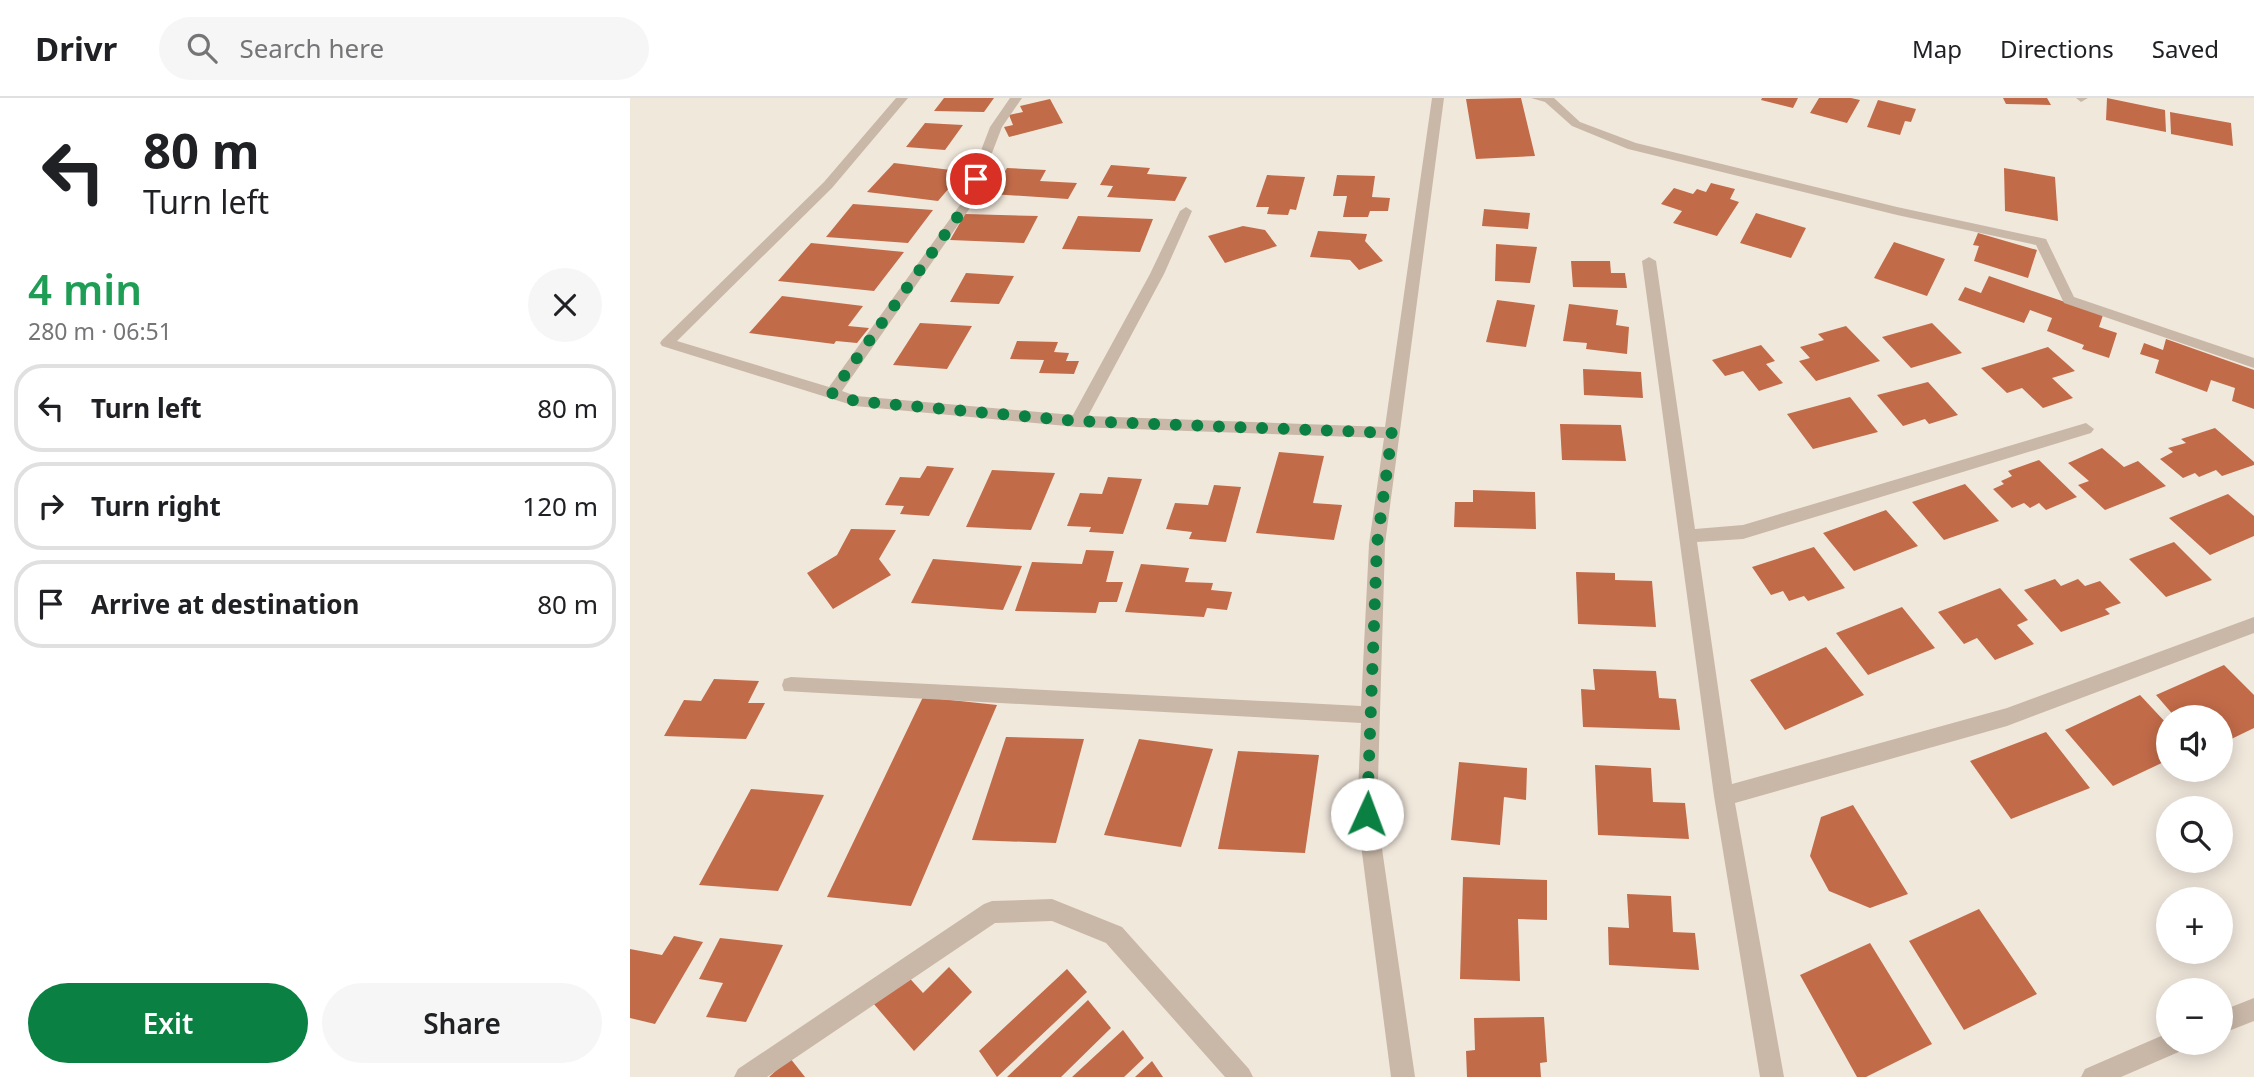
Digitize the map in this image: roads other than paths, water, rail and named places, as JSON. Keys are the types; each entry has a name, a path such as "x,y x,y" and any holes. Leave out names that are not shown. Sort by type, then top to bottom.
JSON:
{"street":[{"path":"902,98 828,184 667,343 855,401 1077,421 1392,433"},
{"path":"832,393 966,205 996,127 1016,98"},
{"path":"1403,1077 1367,814 1377,544 1438,98"},
{"path":"1537,98 1548,99 1577,124 1632,146 1897,211 2041,242 2069,300 2254,363"},
{"path":"1077,421 1157,274 1186,211"},
{"path":"1649,261 1724,796 1772,1077"},
{"path":"1689,536 1743,532 2086,429"},
{"path":"1724,796 2007,717 2254,625"},
{"path":"791,685 1371,715"},
{"path":"746,1077 992,912 1052,910 1114,935 1241,1077"},
{"path":"2233,1018 2254,1009"},
{"path":"2093,1077 2156,1050"}]}
